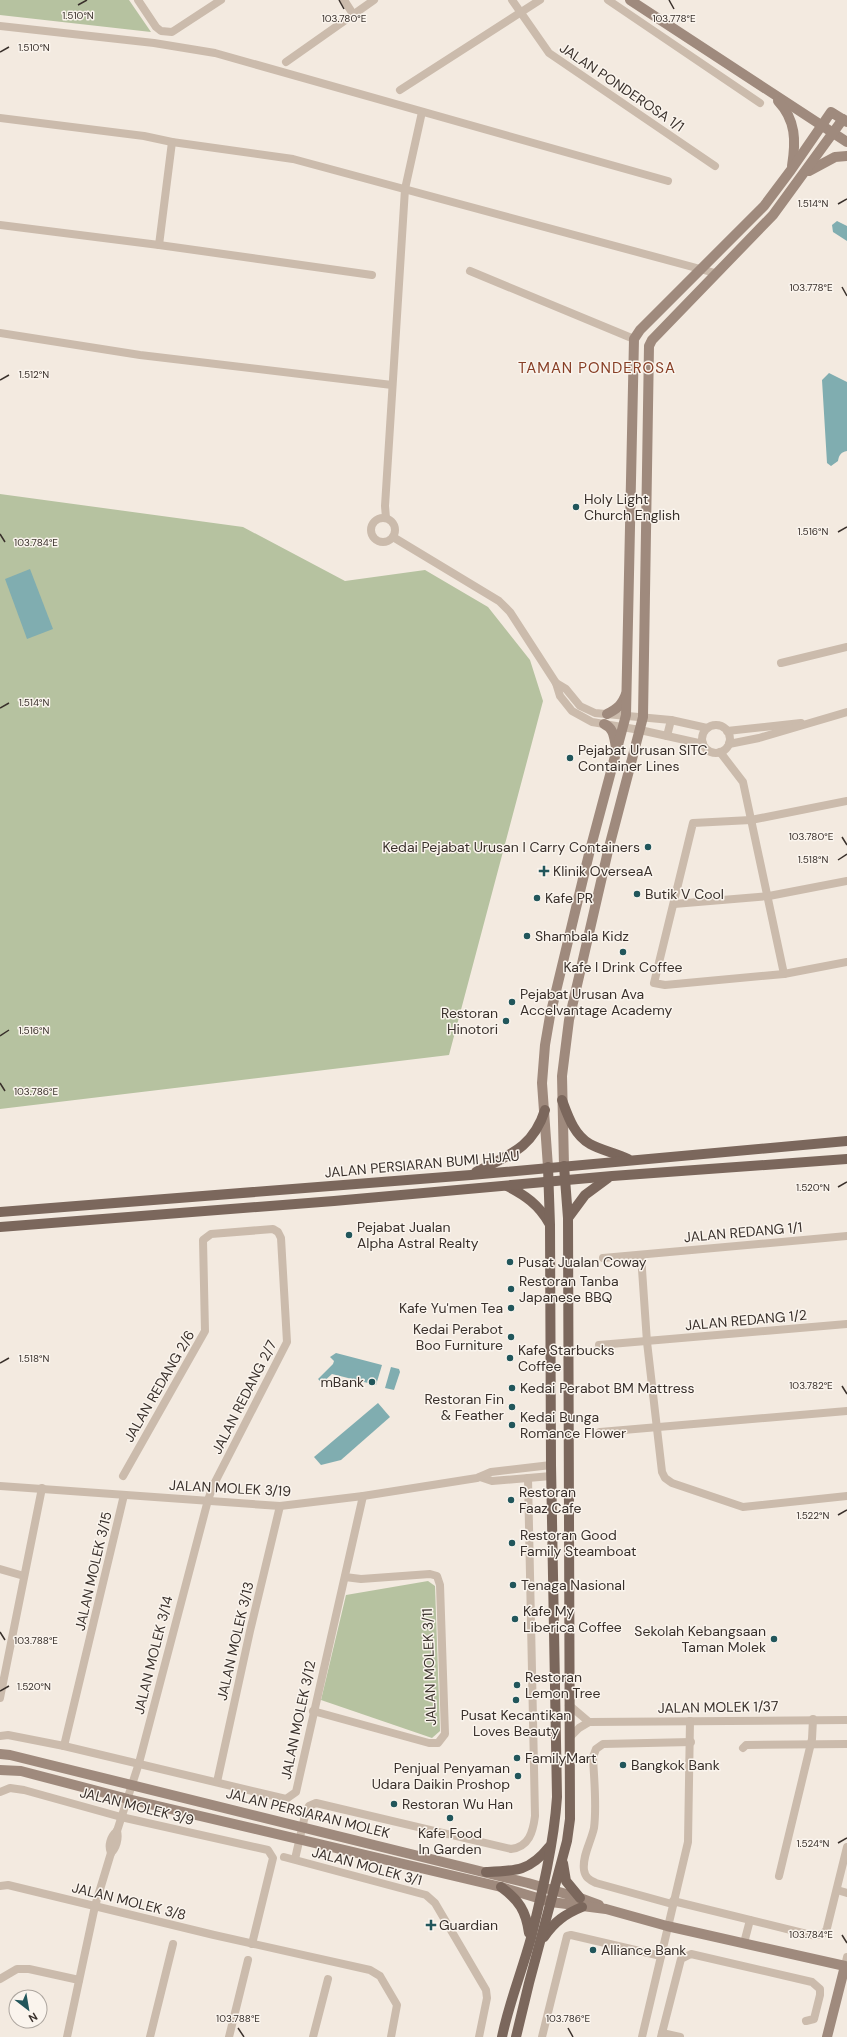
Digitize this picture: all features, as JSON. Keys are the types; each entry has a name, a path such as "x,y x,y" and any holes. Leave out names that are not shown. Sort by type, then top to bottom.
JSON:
{"main road":[{"path":"630,0 847,142"},
{"path":"770,92 784,107 794,129 795,150 792,170"},
{"path":"502,2037 514,1988 530,1939 552,1844 557,1797 551,1476 550,1225 545,1110 542,1083 550,1016 589,854 626,715 628,690 634,340 640,330 764,206 792,170 831,112 846,118 773,215 715,273 652,340 649,346 643,717 608,851 569,1020 563,1058 562,1100 564,1166 568,1218 570,1820 568,1841 550,1902 516,2037"},
{"path":"804,174 835,157 847,156"},
{"path":"616,748 612,730 606,719 620,705 628,690"},
{"path":"562,1100 574,1128 582,1138 590,1144 628,1159"},
{"path":"471,1175 516,1151 528,1142 540,1125 545,1110"},
{"name":"JALAN PERSIARAN BUMI HIJAU","path":"0,1212 471,1175 628,1159 847,1141"},
{"name":"JALAN PERSIARAN BUMI HIJAU","path":"0,1227 237,1209 612,1176 847,1159"},
{"path":"568,1218 585,1195 598,1184 612,1176"},
{"path":"506,1185 538,1206 550,1225"},
{"path":"237,1193 237,1209"},
{"path":"133,1216 138,1211 137,1203 134,1201"},
{"name":"JALAN PERSIARAN MOLEK","path":"0,1754 10,1755 132,1784 542,1886 581,1902 667,1926 744,1944 846,1962"},
{"name":"JALAN PERSIARAN MOLEK","path":"0,1770 21,1771 128,1799 501,1887 550,1902 581,1902"},
{"path":"486,1872 510,1871 525,1868 538,1860 552,1844"},
{"path":"539,1945 554,1923 581,1902 566,1881 562,1859"},
{"path":"501,1887 512,1895 525,1911 530,1939"},
{"path":"827,2037 846,1962"}],"street":[{"path":"138,0 156,27 161,30 172,32 221,0"},
{"path":"344,0 353,14"},
{"path":"286,62 374,0"},
{"name":"JALAN PONDEROSA 1/1","path":"512,0 549,54 714,166"},
{"path":"400,90 540,0"},
{"path":"608,0 760,103"},
{"path":"0,26 154,43 215,53 668,181"},
{"path":"386,518 381,518 374,522 371,534 380,542 387,542 393,537 395,531 394,525 386,518 385,506 392,385 405,189 422,112"},
{"path":"0,118 144,136 172,142 293,159 665,261 715,273"},
{"path":"159,245 172,142"},
{"path":"0,225 159,245 372,275"},
{"path":"470,271 634,340"},
{"path":"0,334 140,355 392,385"},
{"path":"393,537 499,601 510,612 556,682 560,696 572,710 592,722 626,715 671,720 707,728 717,726 727,731 765,726 809,723"},
{"path":"781,663 847,647"},
{"path":"707,728 702,736 703,744 708,751 720,752 729,744 767,736 847,712"},
{"path":"606,719 623,727 703,744"},
{"path":"667,736 671,720"},
{"path":"765,726 767,736"},
{"path":"747,728 749,740"},
{"path":"727,731 729,744"},
{"path":"720,752 743,782 784,974"},
{"path":"847,801 751,820 693,823 654,983 665,985 784,974 847,962"},
{"path":"674,904 768,896 847,881"},
{"name":"JALAN REDANG 2/6","path":"123,1476 205,1331 203,1240 210,1234 274,1229 278,1232"},
{"name":"JALAN REDANG 2/7","path":"208,1500 213,1486 287,1342 280,1238 278,1232"},
{"name":"JALAN REDANG 1/1","path":"603,1258 847,1236"},
{"path":"640,1254 656,1426 662,1472 665,1478 679,1486 743,1507 847,1496"},
{"name":"JALAN REDANG 1/2","path":"648,1342 847,1324"},
{"path":"599,1346 648,1342"},
{"path":"600,1432 656,1426 847,1411"},
{"name":"JALAN MOLEK 3/19","path":"0,1486 280,1506 364,1496 480,1477 491,1472 551,1465"},
{"name":"JALAN MOLEK 3/19","path":"480,1477 492,1481 551,1476"},
{"path":"295,1859 309,1806 316,1803 511,1849 517,1848 530,1838 535,1816 528,1478"},
{"path":"0,1698 42,1488"},
{"name":"JALAN MOLEK 3/15","path":"64,1746 124,1495"},
{"name":"JALAN MOLEK 3/12","path":"0,1736 8,1734 64,1746 286,1799 292,1796 296,1792 313,1711 364,1496"},
{"name":"JALAN MOLEK 3/14","path":"67,2037 95,1906 111,1854 109,1848 112,1835 116,1831 122,1816 139,1763 208,1500"},
{"name":"JALAN MOLEK 3/13","path":"217,1782 250,1631 280,1506"},
{"path":"0,1569 24,1576"},
{"name":"JALAN MOLEK 3/11","path":"313,1711 429,1743 438,1743 445,1734 440,1585 437,1576 430,1574 361,1579 345,1577"},
{"path":"569,1705 589,1722 579,1728 570,1737"},
{"path":"779,1876 811,1744 813,1719"},
{"name":"JALAN MOLEK 1/37","path":"589,1722 813,1719 847,1720"},
{"path":"642,2037 688,1836 691,1742 690,1721"},
{"path":"691,1742 603,1744 596,1749 593,1757 595,1812 593,1829 584,1860 584,1870 586,1876 590,1880 596,1883 673,1902 819,1935 826,1932 847,1847"},
{"path":"743,1748 746,1746 847,1744"},
{"name":"JALAN MOLEK 3/9","path":"0,1792 10,1788 24,1790 122,1816 268,1850 273,1858 252,1944"},
{"name":"JALAN MOLEK 3/1","path":"284,1857 426,1895 435,1903 486,1990 479,2037"},
{"name":"JALAN MOLEK 3/8","path":"0,1886 8,1884 252,1944 370,1970 380,1976 397,2005 391,2037"},
{"path":"836,1890 847,1893"},
{"path":"744,1944 750,1920"},
{"path":"542,2037 567,1936 571,1935 661,1956"},
{"path":"150,2037 174,1944"},
{"path":"680,2037 661,2035 681,1959 691,1954 812,1982 820,1989 820,1996 814,2019 806,2021"},
{"path":"229,2037 248,1960"},
{"path":"0,1979 17,1969 29,1969 79,1980"},
{"path":"313,2037 328,1979"}],"green space":[{"path":"0,0 129,0 151,32 0,15"},
{"path":"0,494 243,527 345,581 425,570 488,607 530,660 543,701 449,1055 0,1109"},
{"path":"428,1581 435,1586 440,1731 432,1738 321,1700 346,1595"}],"water":[{"path":"837,221 847,226 847,241 833,232 832,225"},
{"path":"829,373 847,382 847,451 842,453 838,461 831,466 827,463 822,380"},
{"path":"30,569 53,629 27,639 5,579"},
{"path":"336,1353 382,1365 376,1385 332,1374 322,1383 318,1379 333,1364 334,1361 330,1357"},
{"path":"391,1367 399,1369 400,1372 394,1390 385,1388"},
{"path":"378,1403 390,1417 341,1460 321,1465 314,1457"}],"place":[{"name":"Holy Light Church English","path":"576,507"},
{"name":"Pejabat Urusan SITC Container Lines","path":"570,758"},
{"name":"Kedai Pejabat Urusan I Carry Containers","path":"648,847"},
{"name":"Klinik OverseaA","path":"544,871"},
{"name":"Butik V Cool","path":"637,894"},
{"name":"Kafe PR","path":"537,898"},
{"name":"Shambala Kidz","path":"527,936"},
{"name":"Kafe I Drink Coffee","path":"623,952"},
{"name":"Pejabat Urusan Ava Accelvantage Academy","path":"512,1002"},
{"name":"Restoran Hinotori","path":"506,1021"},
{"name":"Pejabat Jualan Alpha Astral Realty","path":"349,1235"},
{"name":"Pusat Jualan Coway","path":"510,1262"},
{"name":"Restoran Tanba Japanese BBQ","path":"511,1289"},
{"name":"Kafe Yu'men Tea","path":"511,1308"},
{"name":"Kedai Perabot Boo Furniture","path":"511,1337"},
{"name":"Kafe Starbucks Coffee","path":"510,1358"},
{"name":"mBank","path":"372,1382"},
{"name":"Kedai Perabot BM Mattress","path":"512,1388"},
{"name":"Restoran Fin & Feather","path":"512,1407"},
{"name":"Kedai Bunga Romance Flower","path":"512,1425"},
{"name":"Restoran Faaz Cafe","path":"511,1500"},
{"name":"Restoran Good Family Steamboat","path":"512,1543"},
{"name":"Tenaga Nasional","path":"513,1585"},
{"name":"Kafe My Liberica Coffee","path":"515,1619"},
{"name":"Sekolah Kebangsaan Taman Molek","path":"774,1639"},
{"name":"Restoran Lemon Tree","path":"517,1685"},
{"name":"Pusat Kecantikan Loves Beauty","path":"516,1700"},
{"name":"FamilyMart","path":"517,1758"},
{"name":"Bangkok Bank","path":"623,1765"},
{"name":"Penjual Penyaman Udara Daikin Proshop","path":"518,1776"},
{"name":"Restoran Wu Han","path":"394,1804"},
{"name":"Kafe Food In Garden","path":"450,1818"},
{"name":"Guardian","path":"431,1925"},
{"name":"Alliance Bank","path":"593,1950"}],"district":[{"name":"TAMAN PONDEROSA","path":"597,368"}]}
